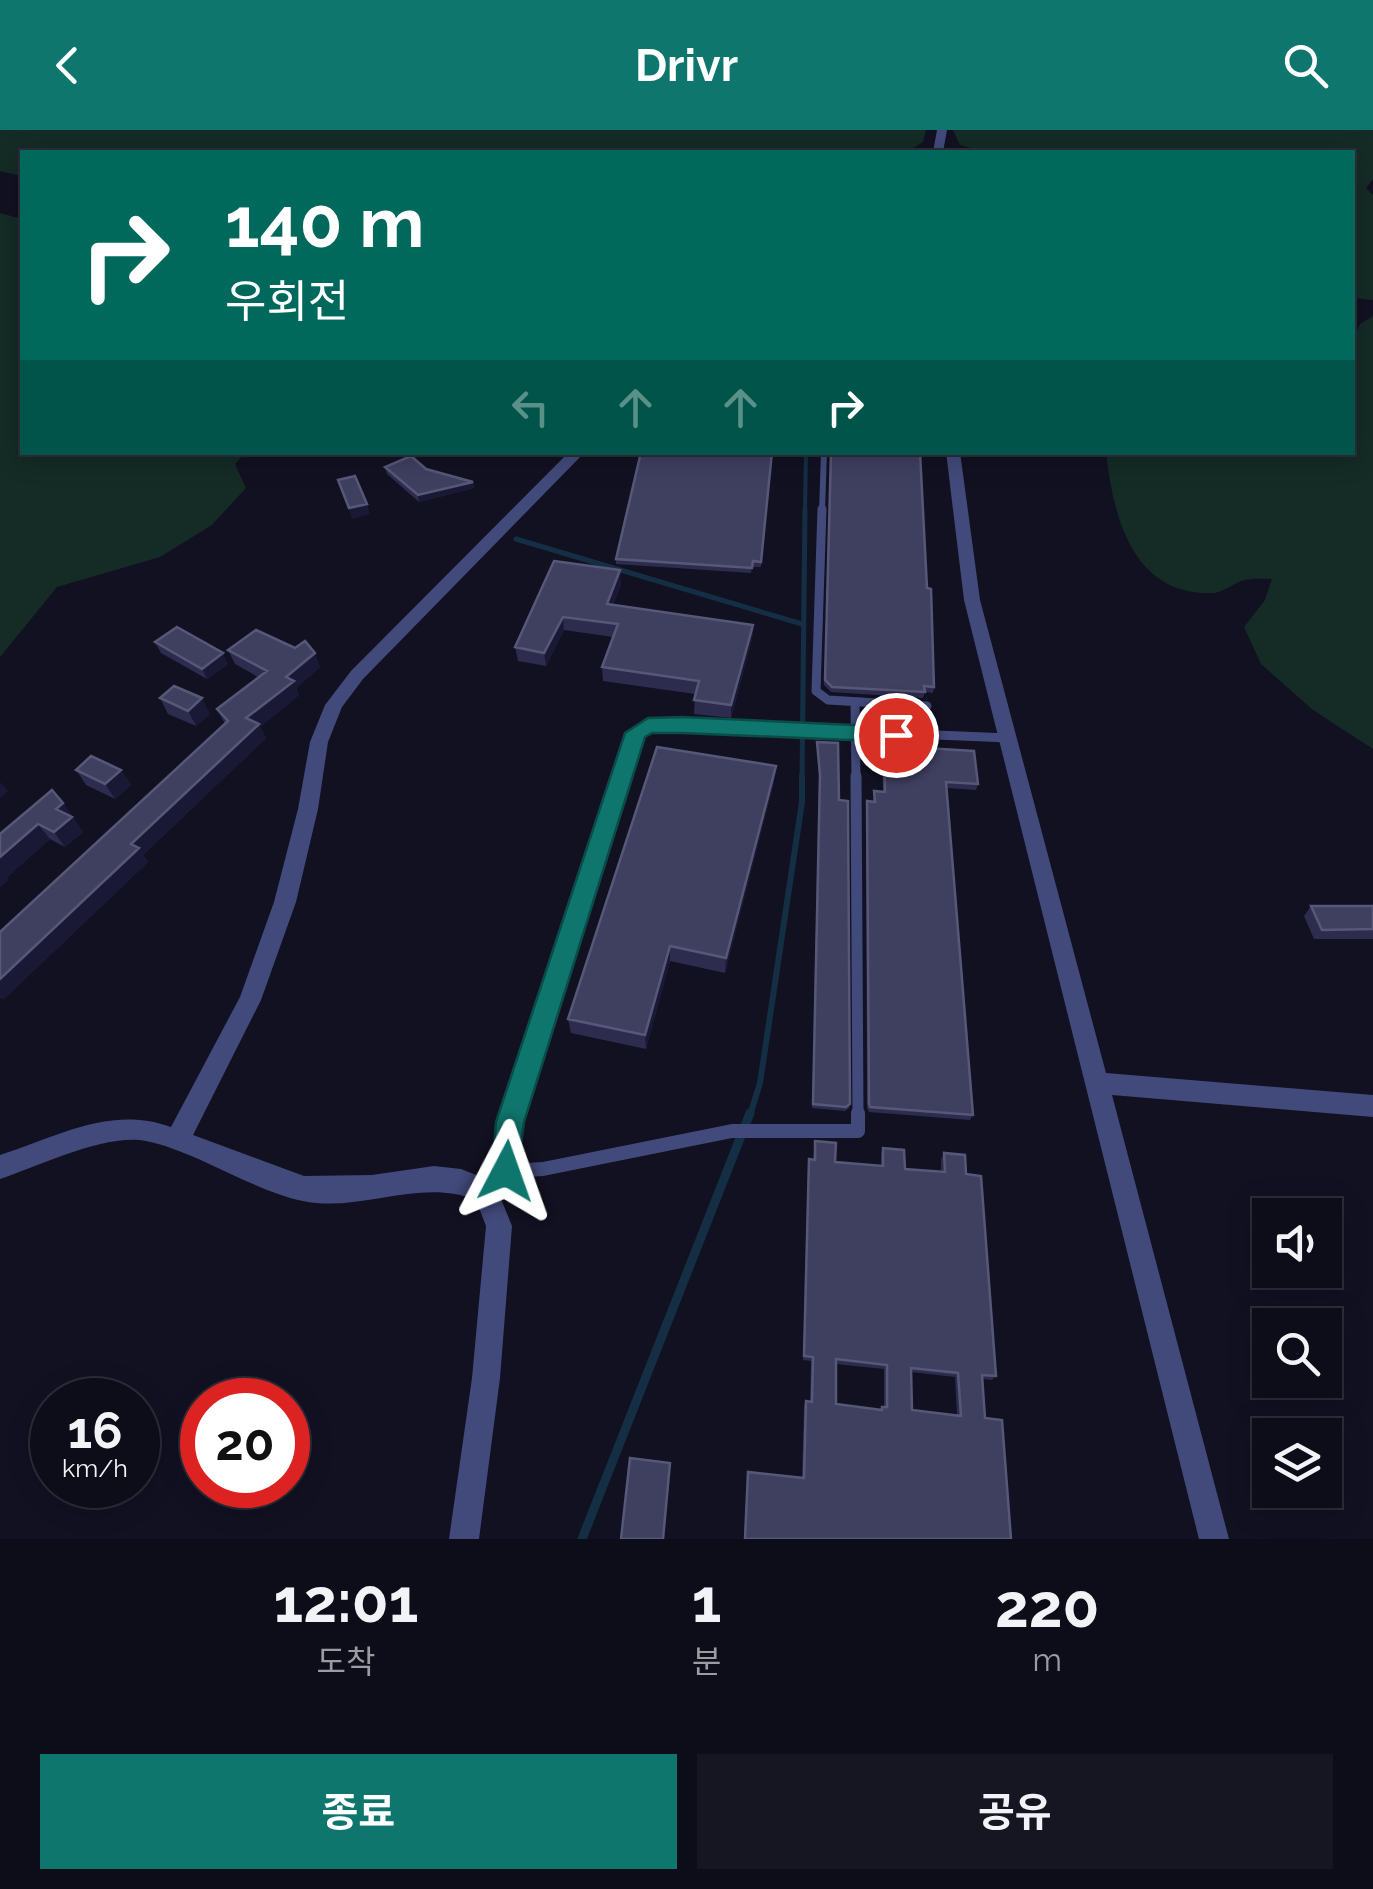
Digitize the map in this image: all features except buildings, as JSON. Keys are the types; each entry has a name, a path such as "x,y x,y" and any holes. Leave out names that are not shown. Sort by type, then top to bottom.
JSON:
{"street":[{"path":"938,150 942,130"},
{"path":"178,1139 250,1000 280,918 308,809 318,742 334,705 357,675 575,455"},
{"path":"953,455 972,600 1214,1539"},
{"path":"1096,1083 1373,1106"},
{"path":"0,1167 110,1130 145,1128 304,1189 372,1188 434,1178 461,1181 485,1191 499,1226 486,1378 464,1539"}],"lane":[{"path":"824,455 816,692 828,700 927,706"},
{"path":"485,1191 506,1171 543,1169 732,1131 858,1131 855,702"},
{"path":"506,1171 510,1122 636,733 648,726 682,725 1010,738"}],"green space":[{"path":"0,130 926,130 923,142 910,150 20,150 20,176 0,171"},
{"path":"953,130 1373,130 1373,179 1366,188 1373,195 1373,300 1355,298 1355,150 978,150 960,145"},
{"path":"0,213 20,218 20,455 243,455 235,464 246,488 212,525 160,557 57,587 0,657"},
{"path":"1373,316 1373,749 1313,710 1261,664 1244,627 1265,600 1272,579 1245,580 1216,593 1185,590 1163,581 1146,567 1122,526 1106,455 1355,455 1355,335 1360,324"}],"waterway":[{"path":"805,511 806,455"},
{"path":"802,778 805,509"},
{"path":"516,539 802,624"},
{"path":"750,1115 760,1083 802,802 802,778"},
{"path":"582,1539 750,1113"}],"route":[{"path":"506,1171 510,1122 636,733 648,726 682,725 896,735"}]}
